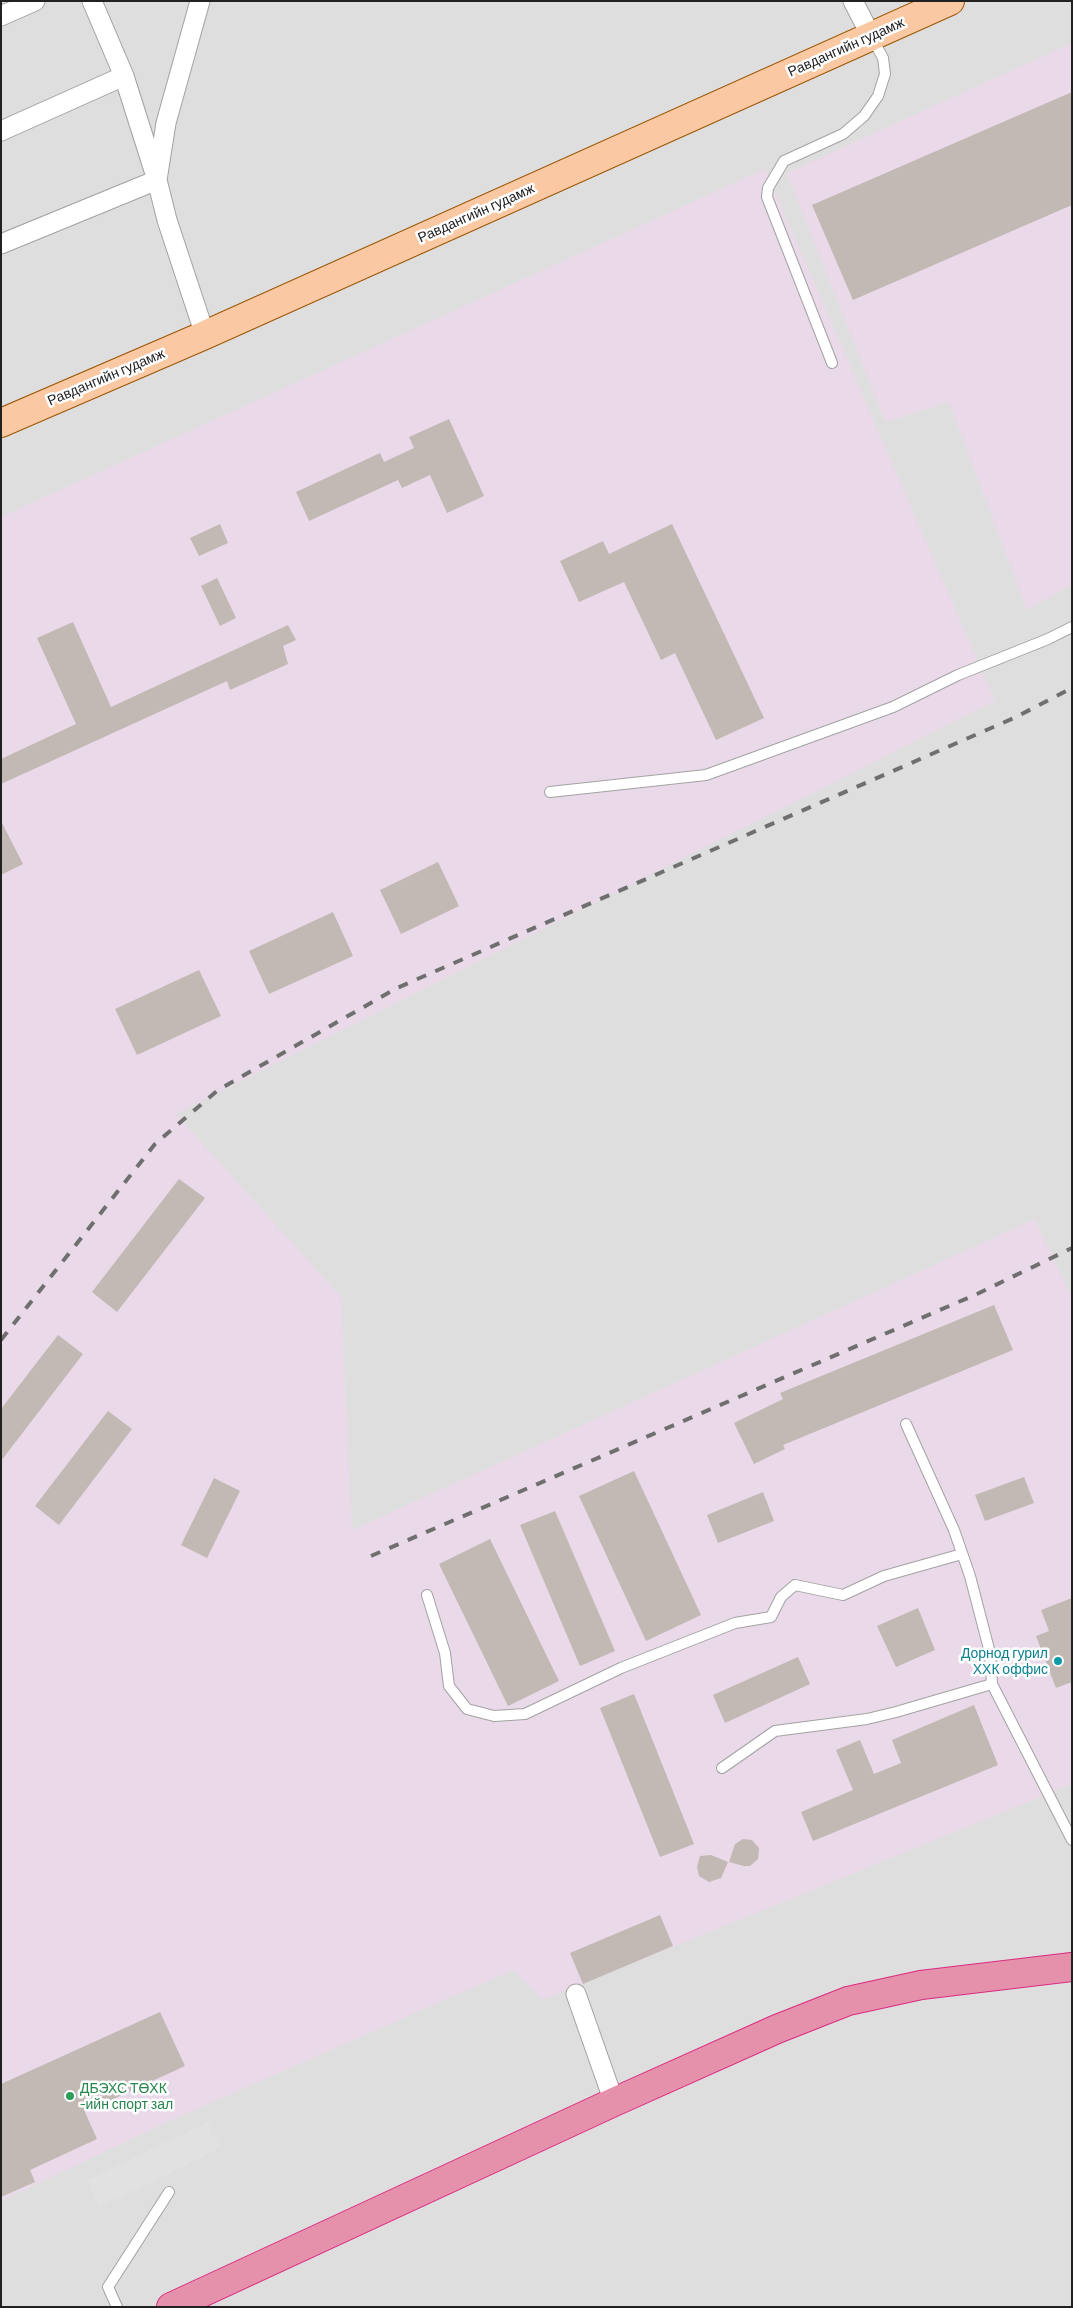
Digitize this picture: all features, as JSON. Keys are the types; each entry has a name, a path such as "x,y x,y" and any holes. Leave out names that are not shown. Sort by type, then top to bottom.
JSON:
{"highway":[{"path":"171,2307 614,2102 776,2029 848,2001 921,1985 1072,1968"}],"main road":[{"name":"Равдангийн гудамж","path":"1,423 205,335 950,1"}],"street":[{"path":"1,16 35,1"},
{"path":"92,1 124,76 157,180 167,220 205,335"},
{"path":"157,180 166,123 200,1"},
{"path":"853,1 871,36"},
{"path":"1,131 124,76"},
{"path":"1,244 157,180"},
{"path":"576,1994 614,2102"}],"lane":[{"path":"832,363 767,197 768,188 784,161 842,134 864,116 878,96 885,74 883,58 871,36"},
{"path":"550,792 706,775 893,707 958,674 1048,639 1072,627"},
{"path":"906,1424 932,1478 962,1554 990,1653 992,1684 1072,1840"},
{"path":"427,1596 445,1653 450,1686 466,1709 494,1716 525,1714 621,1668 736,1624 771,1616 781,1598 794,1585 843,1595 884,1576 962,1554"},
{"path":"722,1768 775,1731 867,1719 992,1684"},
{"path":"117,2307 108,2286 169,2192"}],"shaded area":[{"path":"1,1 1072,1 1072,2307 1,2307"},
{"path":"1072,43 1072,584 1027,610 949,402 885,422 787,173"},
{"path":"765,169 995,701 176,1114 341,1297 352,1530 1035,1219 1072,1298 1072,1784 543,2000 513,1970 167,2122 1,2201 1,517"},
{"path":"208,2122 221,2148 99,2207 87,2180"}],"building":[{"path":"1072,92 1072,205 853,300 812,205"},
{"path":"449,419 484,496 447,513 430,475 402,488 398,480 309,521 296,492 380,453 384,462 414,448 409,437"},
{"path":"220,524 228,543 199,556 190,538"},
{"path":"672,524 764,718 716,740 675,653 661,660 624,582 579,602 560,561 603,541 609,554"},
{"path":"217,578 236,618 220,626 201,586"},
{"path":"73,622 111,707 288,625 296,640 283,646 288,664 230,690 227,681 1,784 1,759 76,724 37,638"},
{"path":"1,821 23,864 1,875"},
{"path":"438,862 459,906 401,934 380,890"},
{"path":"333,912 353,956 269,994 249,951"},
{"path":"199,970 221,1016 137,1055 115,1009"},
{"path":"179,1179 205,1198 117,1312 92,1292"},
{"path":"994,1305 1013,1350 783,1445 785,1449 754,1464 734,1423 783,1399 780,1393"},
{"path":"58,1335 83,1354 1,1461 1,1409"},
{"path":"108,1411 132,1429 59,1525 35,1506"},
{"path":"634,1471 701,1615 646,1641 579,1496"},
{"path":"1024,1477 1034,1503 985,1521 975,1495"},
{"path":"214,1478 240,1491 207,1558 181,1545"},
{"path":"763,1492 774,1521 718,1543 707,1515"},
{"path":"555,1511 615,1651 580,1666 520,1525"},
{"path":"490,1539 559,1681 508,1706 439,1564"},
{"name":"Дорнод гурил ХХК оффис","path":"1072,1598 1072,1682 1056,1688 1036,1636 1049,1631 1041,1610"},
{"path":"918,1608 935,1650 896,1667 877,1626"},
{"path":"798,1657 810,1684 725,1723 713,1695"},
{"path":"634,1694 694,1844 660,1857 600,1708"},
{"path":"974,1705 998,1765 813,1841 801,1812 853,1790 836,1750 860,1740 874,1774 901,1763 892,1740"},
{"path":"743,1839 752,1840 759,1848 758,1859 750,1866 729,1862 735,1844"},
{"path":"711,1855 728,1862 721,1878 709,1882 699,1876 697,1867 700,1856"},
{"path":"660,1915 673,1946 583,1984 570,1953"},
{"name":"ДБЭХС ТӨХК -ийн спорт зал","path":"160,2012 185,2066 85,2112 97,2139 30,2170 35,2182 1,2197 1,2084"}],"railway":[{"path":"1,1340 155,1144 218,1090 397,988 1014,718 1072,688"},
{"path":"371,1556 977,1294 1072,1248"}],"place":[{"name":"Дорнод гурил ХХК оффис","path":"1058,1661"},
{"name":"ДБЭХС ТӨХК -ийн спорт зал","path":"70,2096"}]}
